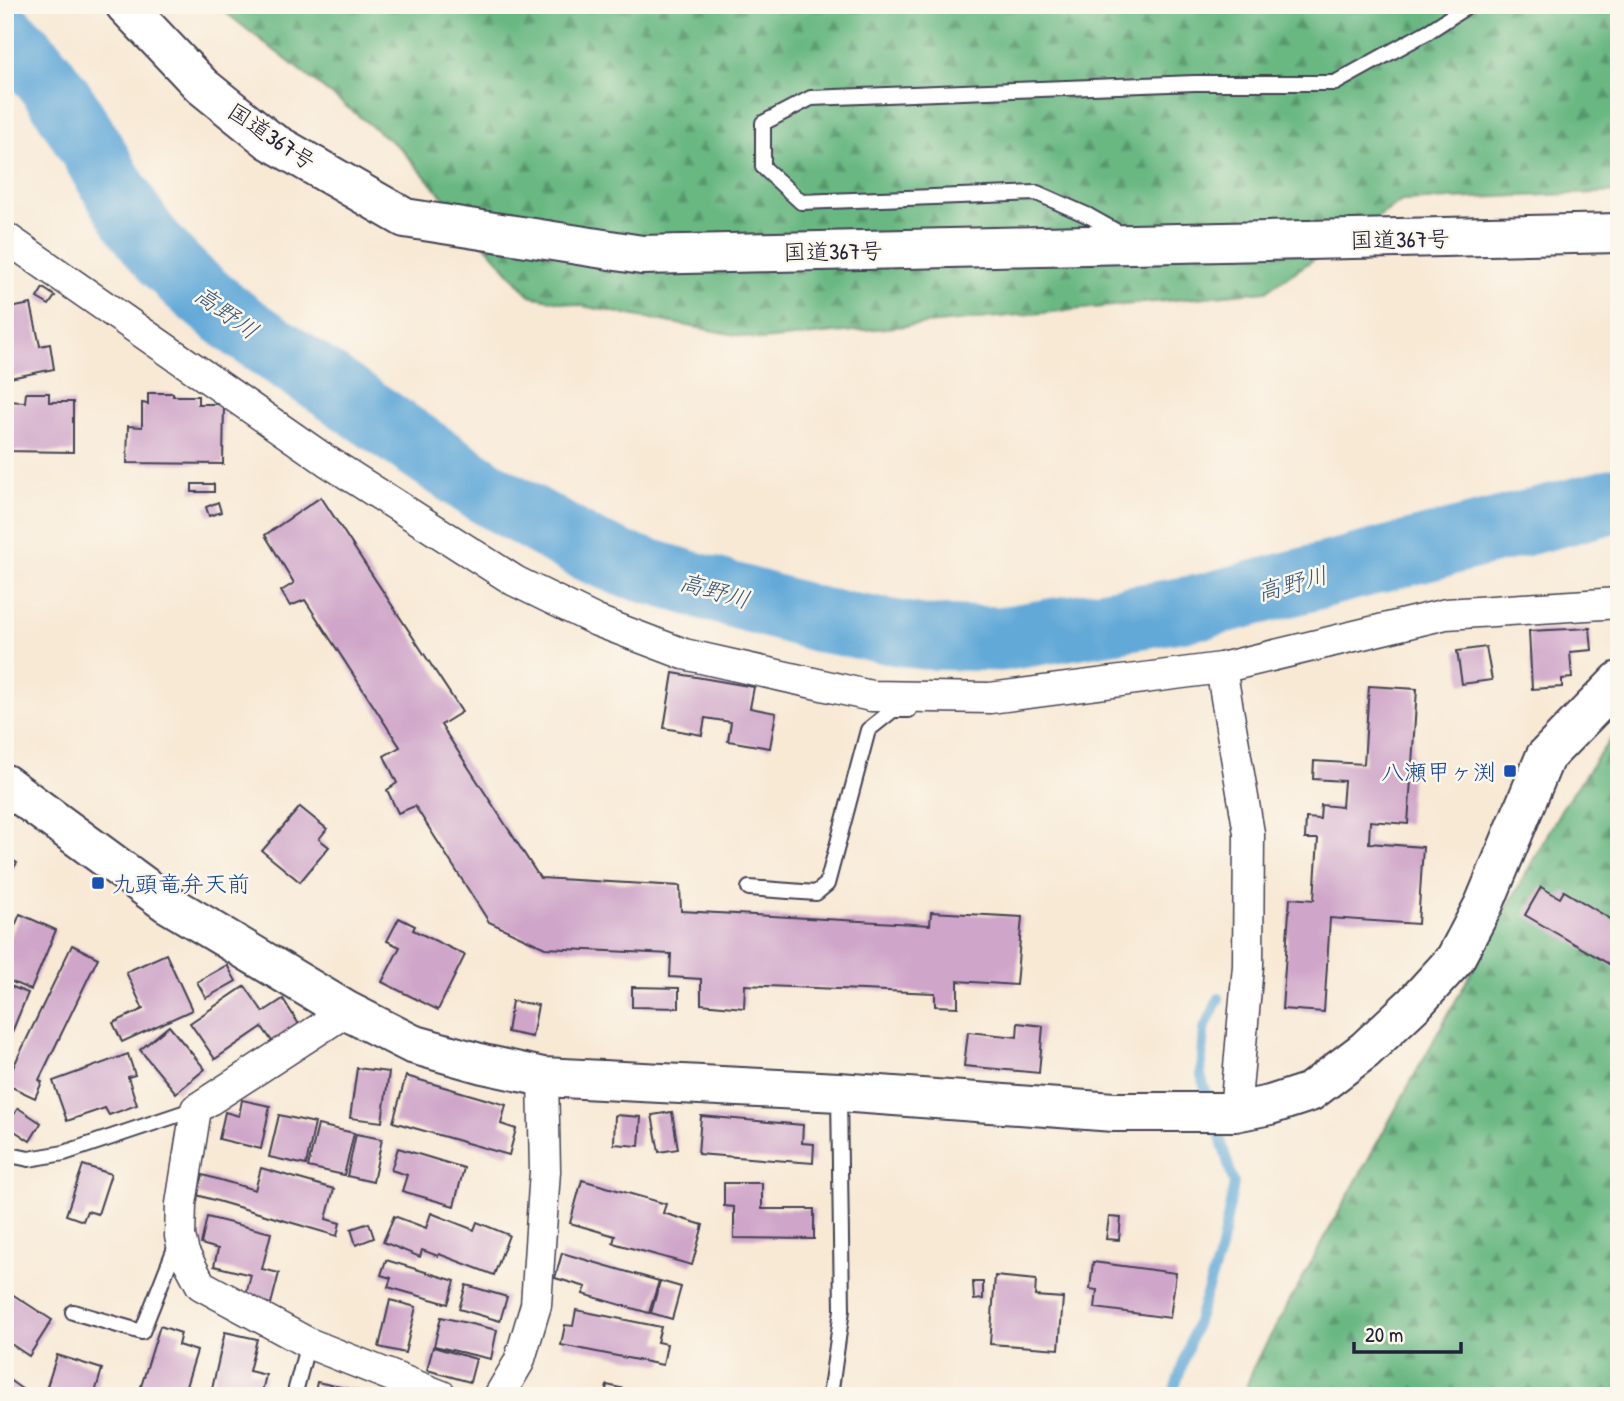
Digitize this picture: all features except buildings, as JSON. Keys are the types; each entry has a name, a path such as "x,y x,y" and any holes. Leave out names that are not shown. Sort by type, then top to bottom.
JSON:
{"main road":[{"name":"国道367号","path":"125,5 202,86 269,140 405,218 642,255 1619,233"},
{"path":"5,784 167,903 347,1011 412,1044 543,1077 839,1092 1114,1112 1235,1112 1270,1105 1310,1091 1365,1050 1415,1003 1455,959 1484,904 1545,757 1619,681"}],"street":[{"path":"5,237 327,461 515,581 597,621 684,654 871,696 990,698 1220,668 1446,614 1619,603"},
{"path":"1220,668 1249,833 1248,966 1235,1112"},
{"path":"347,1011 196,1109 181,1204 180,1236 184,1253 201,1285 308,1343 442,1396"},
{"path":"499,1396 519,1362 536,1305 545,1171 543,1077"}],"lane":[{"path":"1143,245 1089,216 1037,193 801,202 763,167 762,123 811,98 1195,83 1335,83 1429,32 1469,5"},
{"path":"749,888 816,893 827,884 868,730 879,718 893,709 967,710 990,698"},
{"path":"830,1396 842,1310 839,1092"},
{"path":"5,1154 29,1159 64,1153 196,1109"},
{"path":"73,1312 142,1332 180,1236"},
{"path":"295,1396 308,1343"}],"green space":[{"path":"216,5 1619,5 1619,192 1402,201 1266,291 762,340 530,296 401,149"},
{"path":"1619,727 1619,1396 1243,1396 1254,1366 1562,808"}],"waterway":[{"name":"高野川","path":"5,34 43,74 74,120 116,192 155,248 212,303 244,328 484,491 585,548 623,564 820,620 922,637 1001,639 1204,606 1619,499"},
{"path":"1210,1105 1201,1075 1204,1029 1219,998"},
{"path":"1172,1396 1220,1253 1234,1184 1215,1120"}],"place":[{"name":"八瀬甲ヶ渕","path":"1510,771"},
{"name":"九頭竜弁天前","path":"98,883"}]}
